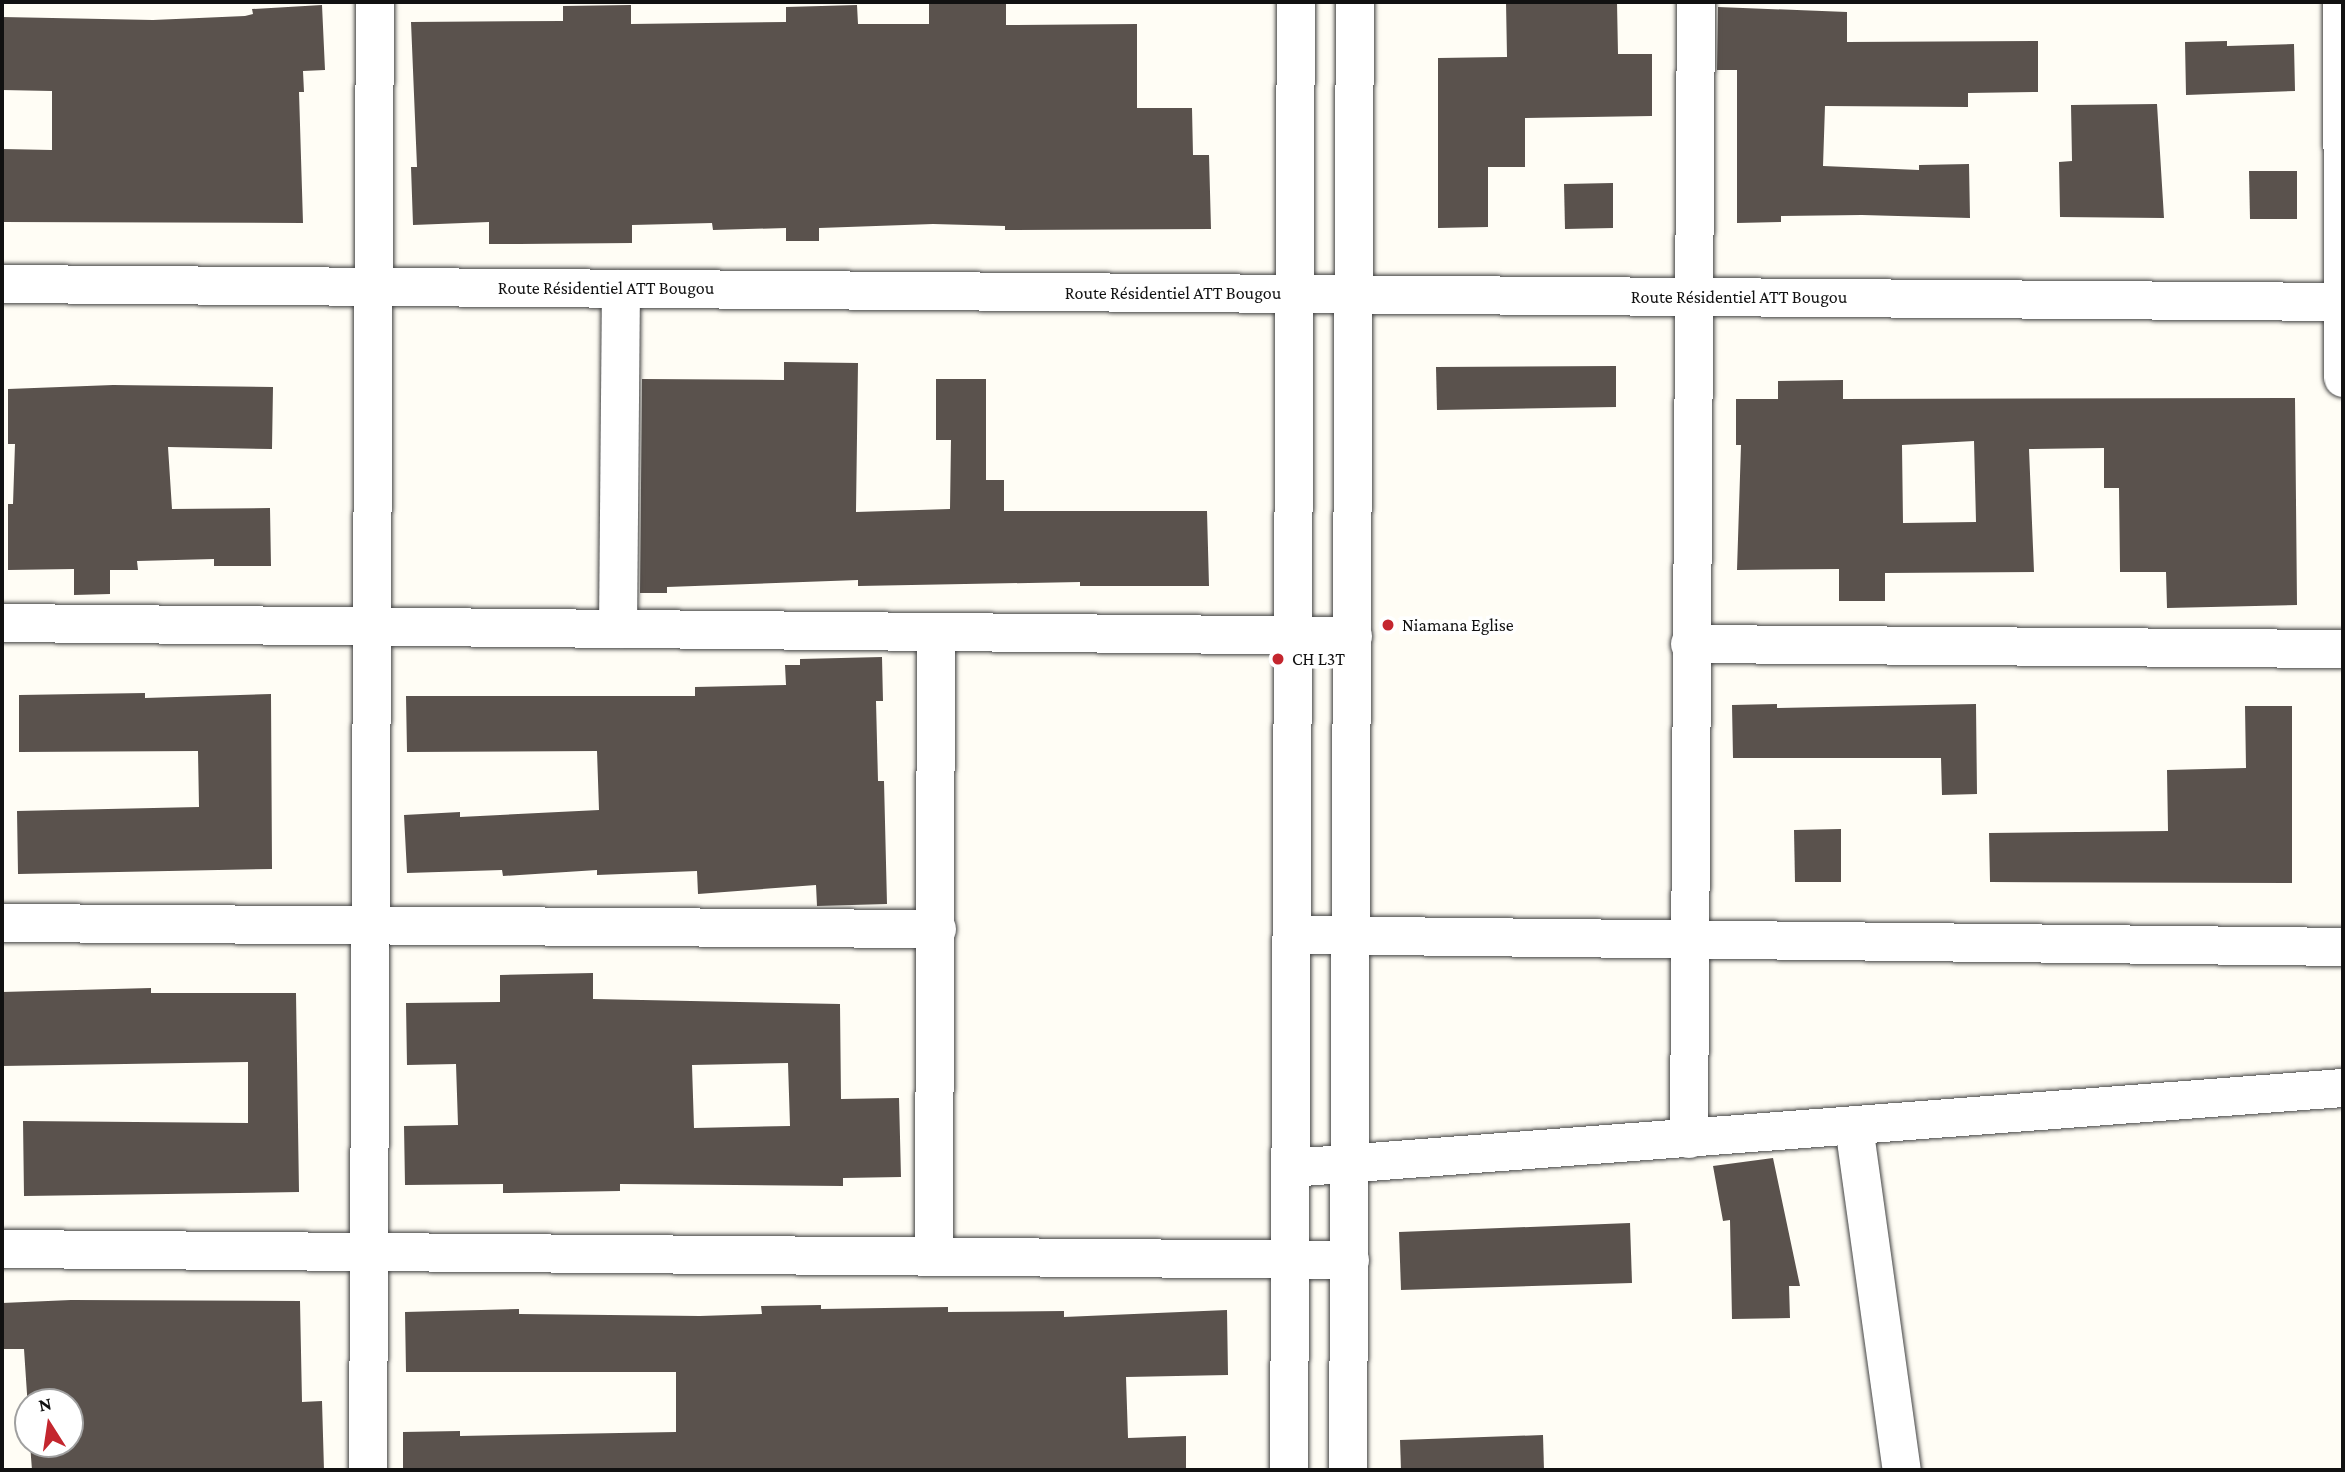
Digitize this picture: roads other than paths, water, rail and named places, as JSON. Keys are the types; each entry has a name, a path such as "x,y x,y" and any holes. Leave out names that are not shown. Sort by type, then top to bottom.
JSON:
{"street":[{"path":"368,1470 372,1252 370,925 375,2"},
{"path":"1289,1470 1296,2"},
{"path":"1348,1470 1355,2"},
{"path":"1689,1139 1687,939 1696,2"},
{"path":"2342,2 2343,377"},
{"name":"Route Résidentiel ATT Bougou","path":"2,284 2343,302"},
{"path":"618,629 621,289"},
{"path":"2,624 1353,636"},
{"path":"933,1257 937,929 936,632"},
{"path":"1690,644 2343,649"},
{"path":"2,923 937,929"},
{"path":"1292,935 2343,947"},
{"path":"1291,1168 2343,1088"},
{"path":"1854,1126 1902,1470"},
{"path":"2,1249 1350,1260"}],"place":[{"name":"Niamana Eglise","path":"1388,625"},
{"name":"CH L3T","path":"1278,659"}]}
